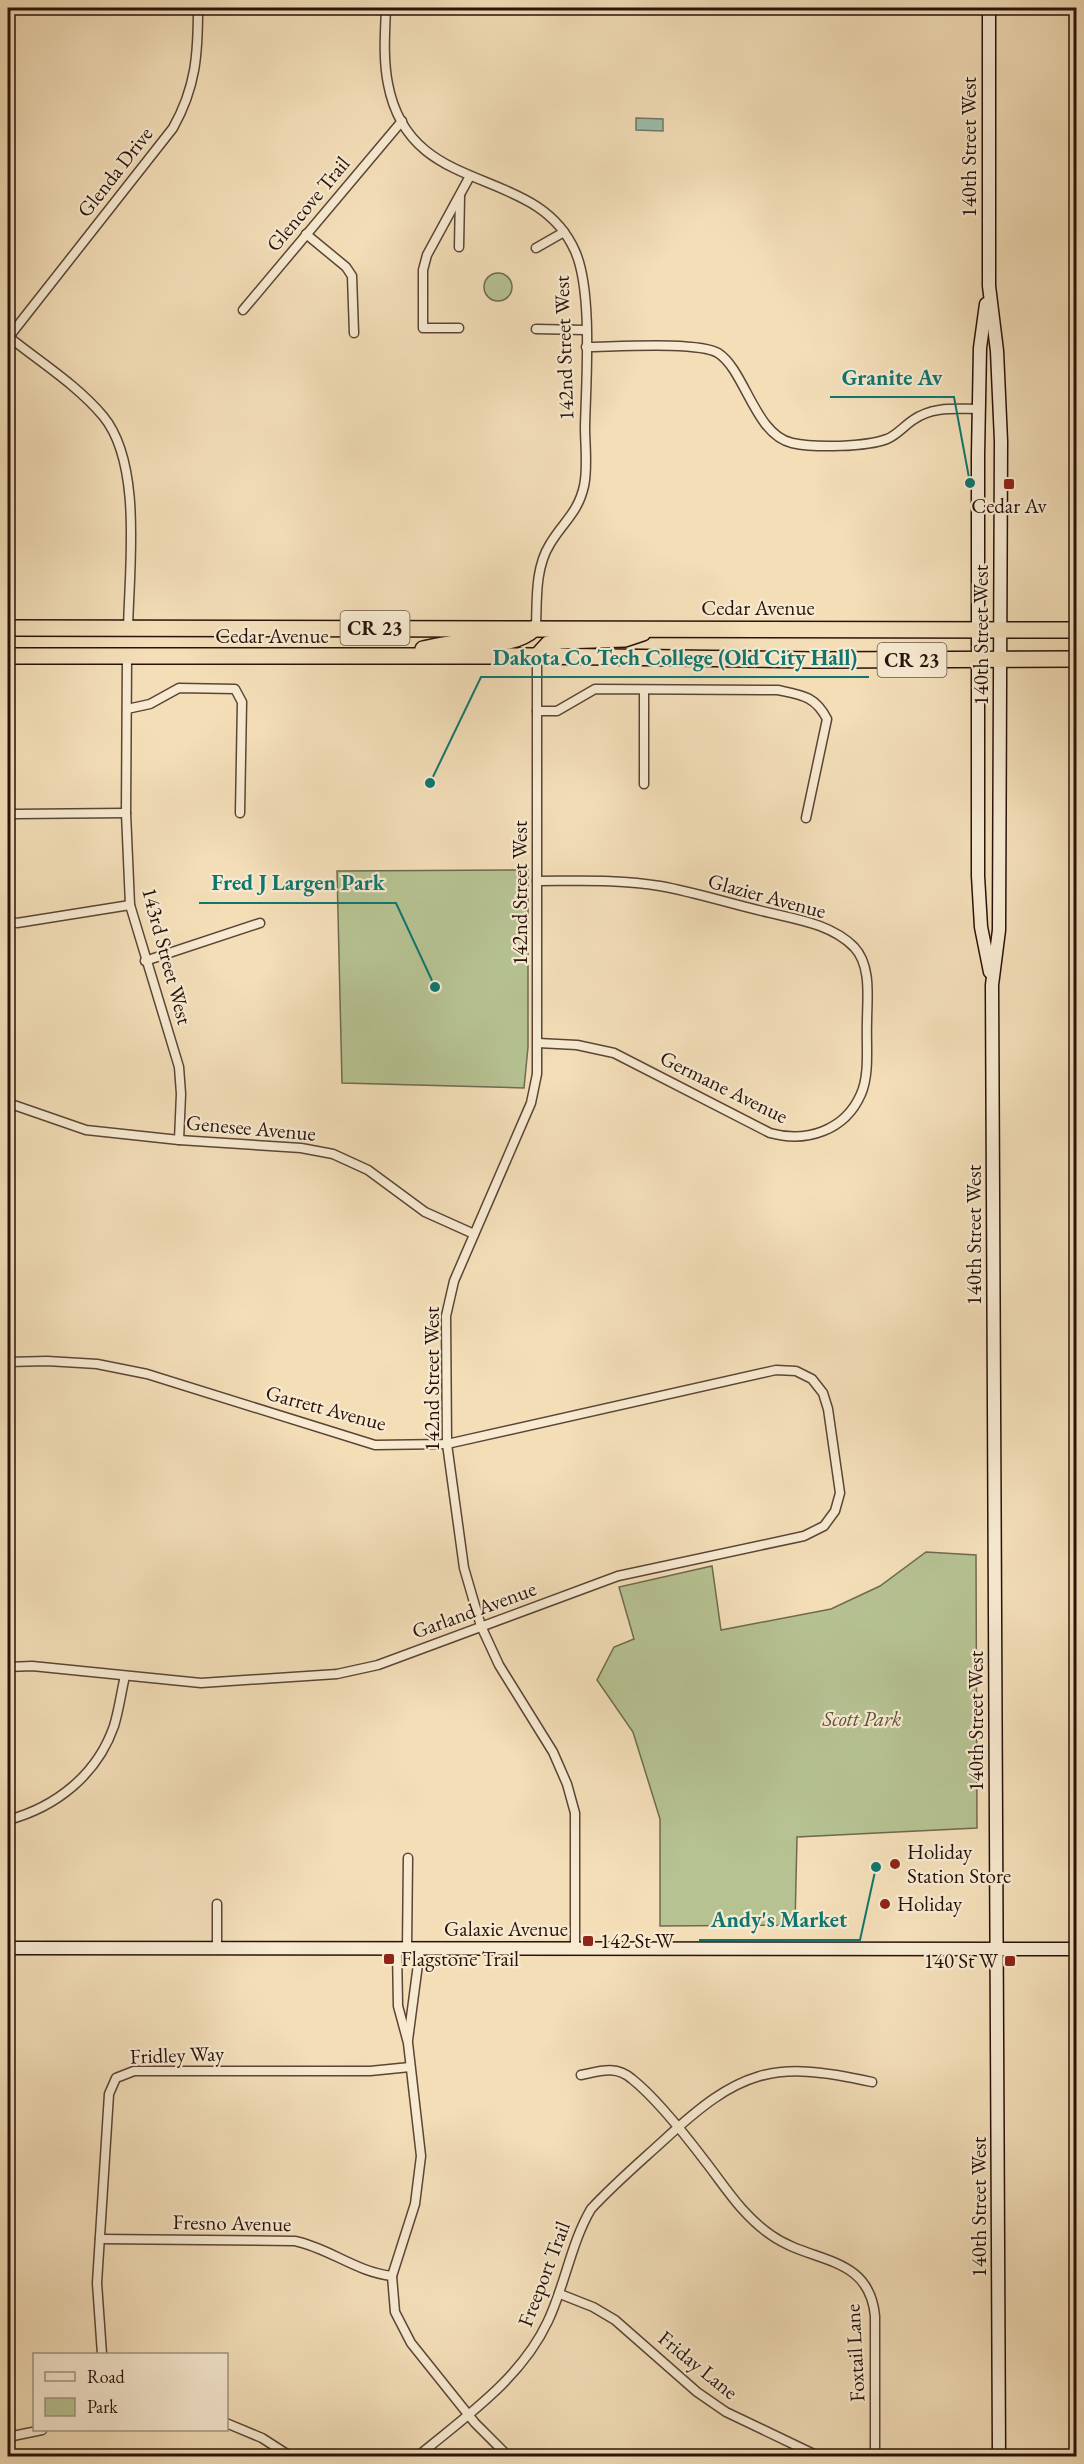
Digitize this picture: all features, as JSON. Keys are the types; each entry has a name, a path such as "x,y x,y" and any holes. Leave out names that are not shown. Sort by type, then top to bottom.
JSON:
{"highway":[{"name":"Cedar Avenue","path":"8,628 128,630 536,627 1077,630"},
{"path":"385,657 454,643 509,642 526,637 536,627"},
{"path":"537,656 548,644 561,641 625,639 657,628"},
{"name":"Cedar Avenue","path":"8,656 1077,659"}],"street":[{"name":"Glenda Drive","path":"8,337 173,128 185,108 194,80 198,48 198,8"},
{"name":"142nd Street West","path":"386,8 387,83 402,120 426,151 449,168 540,206 564,232 575,251 583,276 586,347 585,484 576,511 550,544 541,565 536,627"},
{"name":"140th Street West","path":"989,8 989,286 997,351 1001,441 999,930 992,985 999,2457"},
{"name":"Glencove Trail","path":"243,310 402,120"},
{"path":"459,328 423,328 423,270 427,255 470,176"},
{"path":"459,247 460,194"},
{"path":"536,248 564,232"},
{"path":"306,234 346,267 352,276 354,333"},
{"name":"140th Street West","path":"989,286 980,348 977,659 978,876 981,927 992,985"},
{"path":"536,329 585,330"},
{"path":"8,337 95,407 112,428 120,444 130,491 128,630"},
{"path":"586,347 711,350 727,363 768,427 792,443 872,443 889,438 929,411 942,408 979,409"},
{"name":"142nd Street West","path":"537,656 537,1074 531,1103 454,1281 446,1316 447,1444 464,1568 481,1626 499,1665 553,1752 567,1784 574,1813 575,1949"},
{"name":"143rd Street West","path":"127,657 126,813 130,905 179,1067 181,1094 179,1140"},
{"path":"127,709 150,704 178,688 235,689 242,702 240,813"},
{"path":"537,711 557,711 596,689 778,690 806,696 820,705 827,719 806,818"},
{"path":"644,691 644,784"},
{"path":"8,811 14,814 126,813"},
{"name":"Glazier Avenue","path":"537,881 613,881 660,886 824,926 855,948 864,965 868,985 865,1074"},
{"path":"8,921 17,923 130,905"},
{"path":"146,961 260,923"},
{"name":"Germane Avenue","path":"538,1043 577,1045 614,1053 770,1133 789,1138 809,1138 841,1122 861,1094 865,1074"},
{"name":"Genesee Avenue","path":"8,1103 86,1130 179,1140 301,1148 333,1154 368,1170 425,1212 474,1234"},
{"name":"Garrett Avenue","path":"8,1362 47,1360 97,1364 147,1374 375,1445 447,1444 776,1370 796,1371 812,1379 823,1393 828,1410"},
{"name":"Garland Avenue","path":"8,1667 32,1666 201,1683 337,1674 378,1665 618,1576 804,1536 824,1526 835,1511 840,1493 828,1410"},
{"path":"8,1820 31,1814 66,1794 96,1763 114,1726 125,1676"},
{"path":"408,1858 408,2043 418,2123 420,2172 411,2220 392,2276 393,2303 401,2328 468,2415 508,2457"},
{"path":"217,1904 217,1948"},
{"name":"Galaxie Avenue","path":"8,1948 1077,1949"},
{"path":"408,1949 398,2006 408,2043"},
{"name":"Fridley Way","path":"102,2353 97,2300 100,2240 109,2094 116,2078 124,2073 370,2071 410,2067"},
{"name":"Foxtail Lane","path":"581,2075 613,2069 624,2074 639,2086 677,2128 750,2219 786,2244 845,2266 859,2276 870,2291 875,2316 875,2457"},
{"name":"Freeport Trail","path":"418,2457 468,2415 520,2365 540,2337 560,2294 583,2223 591,2209 719,2092 755,2077 779,2072 829,2072 872,2082"},
{"name":"Fresno Avenue","path":"100,2240 294,2241 321,2248 365,2271 392,2276"},
{"name":"Friday Lane","path":"560,2294 593,2307 615,2320 690,2387 726,2412 818,2457"},
{"path":"228,2423 262,2438 290,2457"},
{"path":"8,2437 37,2431"}],"green space":[{"path":"498,273 508,277 512,287 508,297 498,301 488,297 484,287 488,277"},
{"path":"528,870 528,1047 524,1088 342,1083 337,871"},
{"name":"Scott Park","path":"926,1552 976,1555 977,1828 797,1837 795,1925 660,1926 660,1819 633,1732 597,1680 614,1647 634,1639 619,1587 712,1566 721,1630 831,1609 880,1586"}],"shaded area":[{"path":"636,118 663,119 663,131 636,130"}],"place":[{"name":"Granite Av","path":"970,483"},
{"name":"Cedar Av","path":"1009,484"},
{"name":"Dakota Co Tech College (Old City Hall)","path":"430,783"},
{"name":"Fred J Largen Park","path":"435,987"},
{"name":"Holiday Station Store","path":"895,1864"},
{"name":"Andy's Market","path":"876,1867"},
{"name":"Holiday","path":"885,1904"},
{"name":"142 St W","path":"588,1941"},
{"name":"Flagstone Trail","path":"389,1959"},
{"name":"140 St W","path":"1010,1961"}]}
